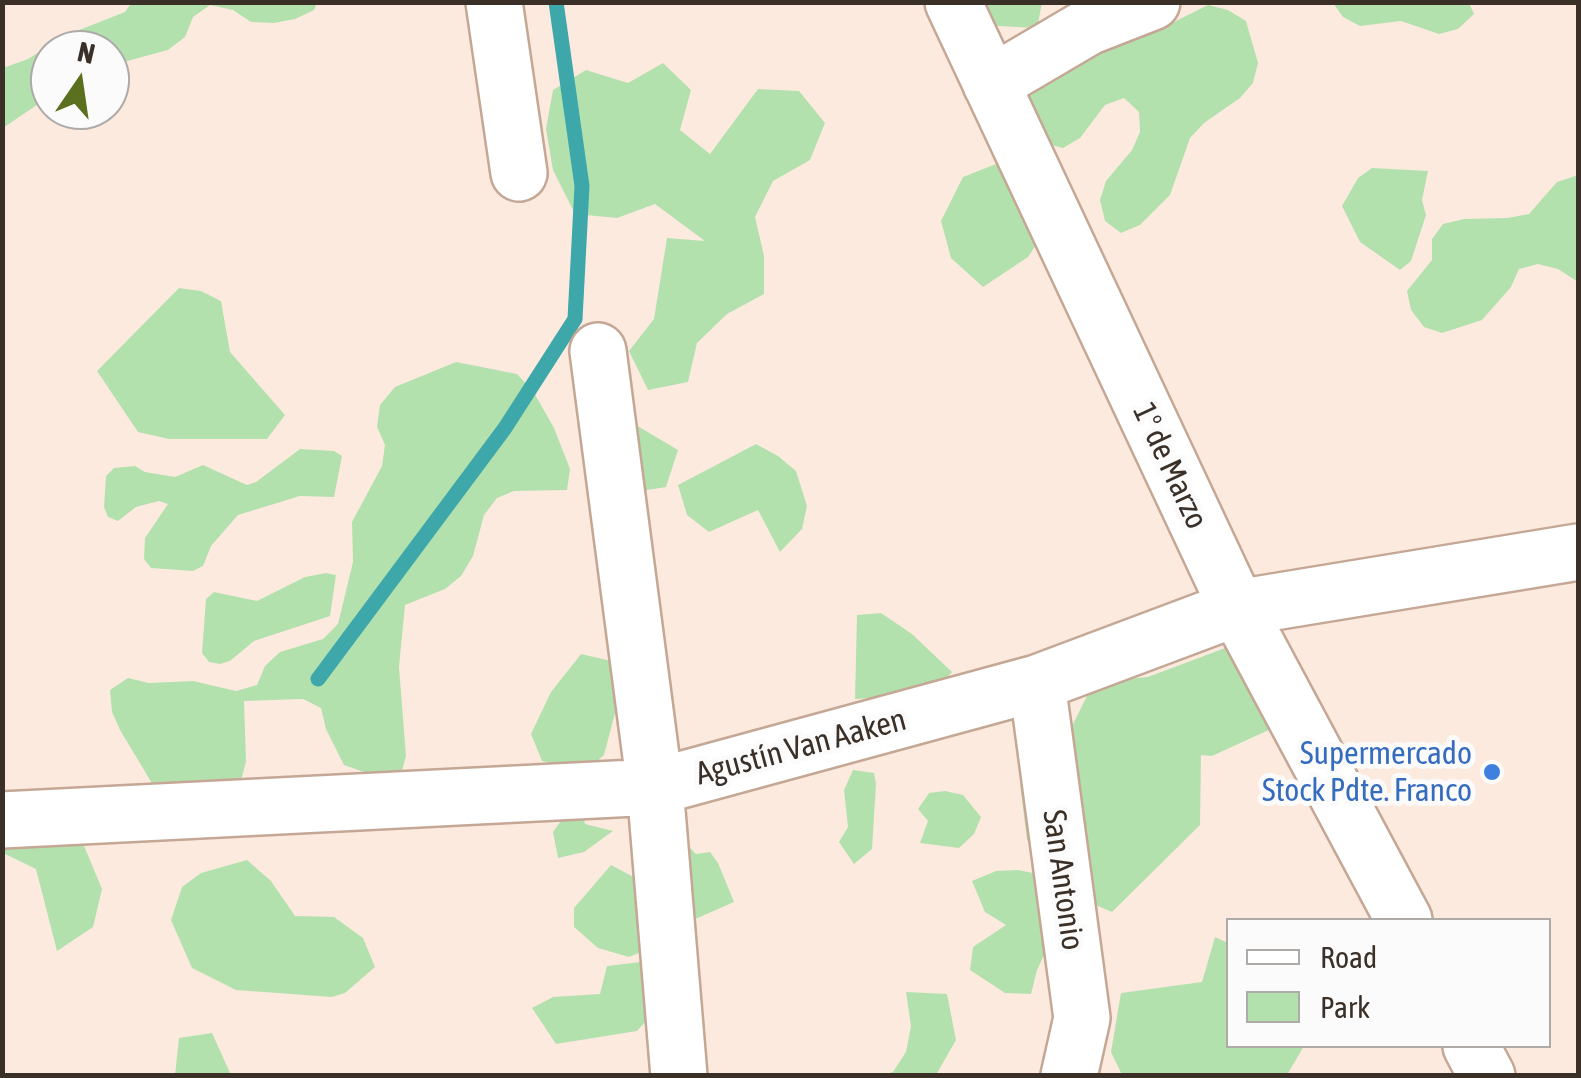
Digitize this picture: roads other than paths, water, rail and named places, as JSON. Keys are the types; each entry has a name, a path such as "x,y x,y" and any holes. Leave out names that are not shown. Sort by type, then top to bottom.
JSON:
{"street":[{"path":"494,2 519,173"},
{"name":"1° de Marzo","path":"952,2 1237,608 1403,918"},
{"path":"991,84 1088,26 1152,2"},
{"path":"598,351 655,787 679,1076"},
{"name":"Agustín Van Aaken","path":"2,820 655,787 1036,683 1237,608 1578,552"},
{"name":"San Antonio","path":"1036,683 1082,1018 1069,1076"},
{"path":"1472,1048 1487,1076"}],"waterway":[{"path":"318,679 505,428 575,319 582,186 556,2"}],"place":[{"name":"Supermercado Stock Pdte. Franco","path":"1492,772"}]}
